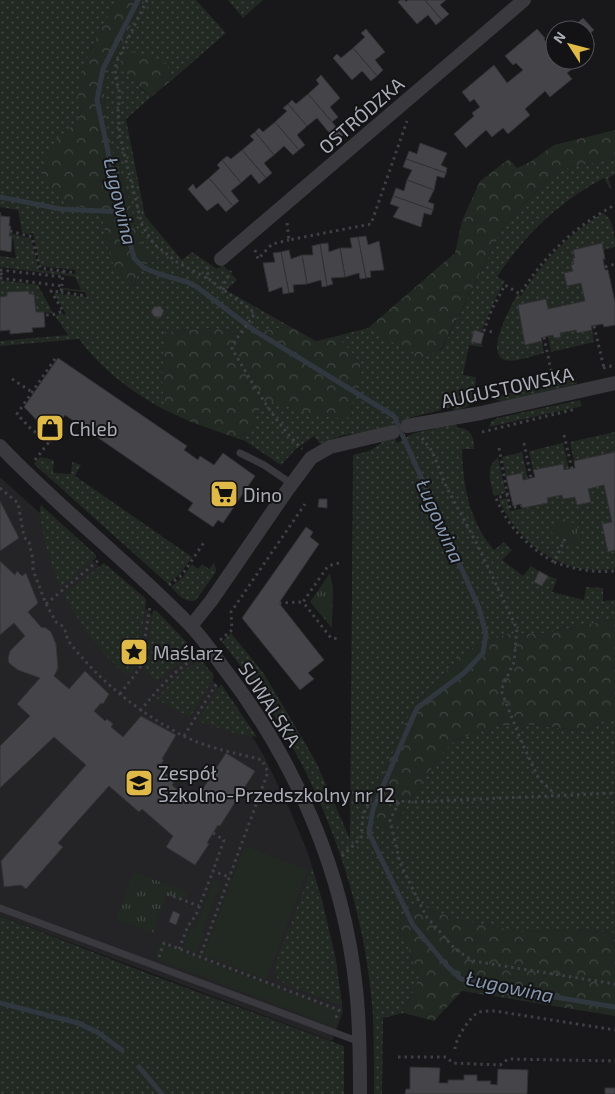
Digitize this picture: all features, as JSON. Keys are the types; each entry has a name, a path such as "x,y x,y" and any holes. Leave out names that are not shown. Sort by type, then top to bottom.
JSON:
{"street":[{"name":"OSTRÓDZKA","path":"221,259 524,0"},
{"name":"AUGUSTOWSKA","path":"409,425 481,413 615,383"},
{"path":"191,626 211,601 312,458 330,447 393,432"},
{"name":"SUWALSKA","path":"0,446 32,479 158,592 191,626 213,644 277,746 298,785 322,841 347,933 356,988 360,1042 360,1094"}],"lane":[{"path":"240,453 264,465 292,484"},
{"path":"0,908 360,1042"}],"path":[{"path":"147,0 116,63 115,75 120,94 118,111 120,137 142,225 154,244 177,262 210,280"},
{"path":"287,217 289,240 371,224 407,120"},
{"path":"492,332 484,330 492,309 505,285 520,294 548,255 564,239 582,224 615,204"},
{"path":"10,231 32,238 40,268 76,273"},
{"path":"605,267 615,264"},
{"path":"0,270 62,277"},
{"path":"61,292 63,271"},
{"path":"0,277 62,286"},
{"path":"223,290 251,308 254,312 235,341 232,349 276,417 294,441 312,458"},
{"path":"44,315 52,315 62,311 51,291 86,296"},
{"path":"594,326 604,368"},
{"path":"544,337 553,380"},
{"path":"49,442 31,429 17,414 57,356"},
{"path":"12,378 32,392"},
{"path":"482,432 584,407"},
{"path":"31,464 64,421"},
{"path":"409,425 432,451 446,486 478,546 517,629 514,662 501,690 536,774 555,794"},
{"path":"564,435 572,469"},
{"path":"524,443 531,478"},
{"path":"498,448 510,508 521,506"},
{"path":"0,488 18,503 24,537 29,542 33,570 46,604 56,622 60,623 67,634 67,639 94,671 140,711 204,745 262,760 268,772 200,957"},
{"path":"508,495 496,498 513,529 526,543 554,562 586,571 602,573 615,571"},
{"path":"140,711 161,685 178,669 232,630 231,612 305,504"},
{"path":"554,562 565,539"},
{"path":"167,587 182,576 205,541"},
{"path":"46,604 102,557"},
{"path":"303,602 328,566 339,563"},
{"path":"120,694 140,668 151,601 154,603"},
{"path":"279,603 303,602"},
{"path":"303,602 332,638 340,639"},
{"path":"184,736 220,678"},
{"path":"328,862 339,858 361,838 363,815 370,800 399,802 615,793"},
{"path":"399,802 390,820 400,863 426,916 455,949 473,961 615,984"},
{"path":"179,949 188,926 196,915 224,840 213,833"},
{"path":"213,871 229,877"},
{"path":"167,894 199,906"},
{"path":"155,967 164,943 339,1010"},
{"path":"455,1049 455,1042 470,1021 480,1012 495,1011 615,1030"},
{"path":"398,1057 446,1057 453,1063 500,1065 508,1059 615,1061"}],"shaded area":[{"name":"Zespół Szkolno-Przedszkolny nr 12","path":"0,477 177,637 236,709 264,756 308,853 323,903 336,959 343,1012 332,1041 0,916"}],"green space":[{"path":"0,0 117,0 90,50 78,98 82,110 75,123 55,141 63,200 102,215 109,254 134,287 139,268 156,260 140,243 125,186 114,159 107,128 104,96 108,73 143,0 196,0 226,33 172,80 166,63 126,73 142,90 152,96 126,119 145,216 182,260 192,252 217,269 223,265 237,280 226,290 289,326 244,335 214,328 165,332 163,391 167,411 142,397 119,380 97,361 79,339 0,346 0,341 68,335 55,316 62,313 66,314 54,293 87,297 85,292 63,290 63,288 81,290 75,277 63,275 64,273 76,274 75,270 40,266 33,233 30,233 30,235 22,232 18,210 0,207"},
{"path":"117,0 143,0 108,73 104,96 107,128 114,159 125,186 140,242 156,260 139,268 134,287 125,281 114,266 107,246 102,215 63,200 46,185 41,169 55,141 75,123 82,111 78,99 81,75 98,35"},
{"path":"228,0 263,0 243,18"},
{"path":"134,51 166,63 172,80 152,96 142,89 118,63"},
{"path":"615,130 615,158 555,172 505,224 442,348 414,364 413,352 381,337 368,328 455,253 462,221 480,181 509,159 517,168 530,162 554,145"},
{"path":"615,158 615,174 608,178 612,188 610,189 604,178 558,208 531,233 497,277 505,281 481,332 474,330 472,342 483,345 482,347 469,345 463,375 476,377 475,395 471,404 467,407 454,411 452,407 409,418 387,429 340,436 320,444 314,436 296,449 281,465 245,441 236,438 251,433 256,412 272,401 306,411 350,417 353,399 361,383 360,362 337,336 368,328 396,344 412,350 417,357 442,349 505,224 555,172"},
{"path":"603,213 612,223 615,247 603,250 602,243 573,250 575,258 573,258 573,271 564,273 567,286 581,283 585,301 548,309 546,299 518,305 525,344 542,341 544,353 509,361 499,356 497,349 501,329 518,294 521,296 547,260 557,250 579,230"},
{"path":"10,233 31,239 39,270 61,272 61,275 0,267 0,256 16,258 13,237 9,236"},
{"path":"0,280 38,285 53,313 36,312 34,294 29,294 29,291 7,292 7,296 0,297"},
{"path":"289,326 316,341 337,336 360,362 361,383 353,399 350,417 322,416 272,402 256,412 251,433 236,438 167,411 163,391 165,332 214,328 244,335"},
{"path":"576,330 577,333 592,330 594,342 551,352 548,336 553,335 554,338 561,337 560,333"},
{"path":"576,378 577,384 502,401 491,397"},
{"path":"580,400 582,406 489,427 491,422 497,418"},
{"path":"456,424 457,428 469,431 473,440 474,449 462,449 466,490 473,515 485,539 494,550 504,542 512,550 502,560 523,576 531,566 539,571 534,582 542,586 548,576 557,579 552,592 584,600 586,587 603,588 603,601 615,600 615,619 548,633 508,634 475,646 458,659 411,710 368,812 386,830 397,821 439,757 455,740 495,726 525,724 586,731 615,714 615,933 573,930 521,932 456,919 418,905 394,921 404,936 419,978 404,1013 383,1018 382,1094 374,1094 373,1015 367,964 357,914 344,865 326,817 305,771 253,683 222,642 231,633 264,674 316,762 350,839 353,455 371,450 387,440 395,438 397,443 414,433"},
{"path":"615,432 615,452 574,461 570,442"},
{"path":"563,443 569,469 564,470 562,464 533,470 529,451"},
{"path":"522,452 528,479 523,480 521,473 506,476 502,457"},
{"path":"40,457 54,460 53,473 71,474 72,462 81,465 75,476 192,557 180,574 168,584 34,464"},
{"path":"498,458 506,493 494,496 490,481 490,471 491,466"},
{"path":"604,485 612,522 602,524 608,551 615,550 615,569 596,570 578,568 561,563 545,554 518,531 499,500 507,498 510,511 548,503 547,498 562,495 563,499 575,497 577,505 591,502 588,489"},
{"path":"41,505 96,555 96,558 61,587 43,533"},
{"path":"564,519 577,525 579,541 576,546 552,533 551,529"},
{"path":"104,563 146,599 137,666 128,676 92,638 64,594"},
{"path":"214,563 216,572 196,600 188,601 171,587 183,577 192,564 198,569 202,564 209,569"},
{"path":"330,573 333,588 332,628 310,602"},
{"path":"156,610 194,650 194,653 156,681 144,671 153,611"},
{"path":"615,619 615,714 586,731 525,724 495,726 455,740 439,757 397,821 386,831 367,812 411,710 458,659 475,646 508,634 548,633"},
{"path":"200,659 214,677 190,717 156,699 179,674"},
{"path":"221,684 257,737 237,734 198,721"},
{"path":"245,846 308,870 266,979 203,955"},
{"path":"312,868 330,936 342,1005 286,985 277,978 275,965"},
{"path":"134,872 187,892 183,901 167,895 153,933 116,919"},
{"path":"214,879 221,881 202,931 205,933 196,954 183,949 191,928 195,929"},
{"path":"418,905 456,919 521,932 573,930 615,933 615,1016 462,991 434,1021 404,1013 419,978 404,936 394,921"},
{"path":"0,916 344,1046 344,1094 0,1094"},
{"path":"160,943 341,1012 335,1027 154,958"}],"building":[{"path":"405,0 406,2 408,0 425,0 442,20 436,25 428,15 417,24 398,2"},
{"path":"425,0 446,0 440,5 449,14 442,20"},
{"path":"366,29 385,52 375,60 383,70 377,76 353,48 365,37 361,33"},
{"path":"537,29 545,38 545,70 571,70 567,73 572,79 550,97 545,91 525,109 530,115 508,134 503,128 492,137 486,130 466,148 454,134 474,116 472,113 480,107 474,99 470,102 462,92 494,65 507,83 523,70 516,63 513,65 505,56"},
{"path":"353,48 377,76 371,81 362,71 352,80 333,58 337,54 341,58"},
{"path":"321,75 340,98 330,107 338,117 332,122 308,94 319,84 316,80"},
{"path":"308,94 343,135 336,141 317,118 307,126 288,104 292,100 296,104"},
{"path":"288,104 307,126 297,135 305,145 299,150 275,122 287,111 283,108"},
{"path":"275,122 299,150 293,155 284,146 274,155 255,132 259,128 263,132"},
{"path":"255,132 274,155 264,163 272,173 266,178 242,150 254,140 250,136"},
{"path":"420,143 447,153 441,165 447,168 446,173 406,159 409,151 417,154"},
{"path":"242,150 266,178 259,184 251,174 241,183 222,160 227,156 231,159"},
{"path":"406,159 446,173 444,178 437,176 434,190 407,180 412,170 403,167"},
{"path":"222,160 241,183 231,191 239,201 233,206 209,178 220,168 217,165"},
{"path":"209,178 233,206 226,212 218,203 207,211 188,189 193,184 196,189"},
{"path":"407,180 434,190 428,202 434,204 433,210 393,196 396,188 404,191"},
{"path":"393,196 433,210 431,215 424,213 421,227 393,217 399,207 390,204"},
{"path":"0,212 1,216 10,217 9,236 12,236 11,252 0,250"},
{"path":"366,236 368,245 379,241 384,270 370,271 371,277 366,278 358,237"},
{"path":"358,237 366,278 360,279 359,273 345,277 340,248 352,248 350,238"},
{"path":"328,243 329,252 340,248 345,277 331,278 333,284 327,286 320,244"},
{"path":"602,243 605,270 608,270 615,302 615,325 604,327 603,324 591,326 592,330 577,333 576,330 560,333 561,337 554,338 553,335 548,336 541,338 542,341 525,345 518,305 546,299 548,309 585,301 581,283 567,286 564,273 573,271 571,265 574,264 573,258 575,258 573,250"},
{"path":"320,244 327,286 322,287 321,280 307,284 302,255 313,255 312,246"},
{"path":"289,250 291,259 302,255 307,284 293,285 294,292 289,293 281,252"},
{"path":"281,252 289,293 283,294 282,287 269,292 263,263 275,262 273,253"},
{"path":"29,291 29,294 34,294 36,312 44,312 45,327 32,328 33,332 10,334 10,330 0,331 0,297 7,296 7,292"},
{"path":"160,306 164,311 161,317 155,317 151,312 154,307"},
{"path":"474,330 484,333 481,344 471,342"},
{"path":"58,358 187,446 184,450 198,460 200,456 214,465 223,453 255,476 223,523 218,520 213,527 188,510 193,503 65,415 51,435 24,407"},
{"path":"615,452 615,550 608,552 602,524 612,522 604,485 588,489 591,502 577,505 575,497 563,499 562,495 547,498 548,503 522,508 521,504 513,506 506,476 522,473 523,480 528,479 535,477 533,470 563,464 564,470 575,468 574,461"},
{"path":"319,499 327,499 327,508 318,507"},
{"path":"0,501 19,538 0,551"},
{"path":"306,527 313,532 310,537 319,544 279,603 324,660 308,673 314,679 300,690 242,618"},
{"path":"0,561 15,575 17,571 22,576 26,573 38,603 28,612 41,627 51,632 56,644 58,668 54,676 69,689 85,671 109,694 103,704 101,703 94,711 105,721 107,719 113,724 111,727 123,737 141,716 176,735 162,759 164,760 157,767 175,781 172,785 193,804 226,753 255,771 220,826 218,825 207,843 209,844 195,865 166,847 173,836 142,809 139,812 109,786 58,843 63,847 26,889 21,885 4,887 1,861 86,765 54,737 0,788 0,746 30,716 17,704 40,678 18,670 9,663 10,651 25,636 14,623 0,635"},
{"path":"539,571 548,576 542,586 534,582"},
{"path":"173,911 180,914 176,925 169,922"},
{"path":"410,1067 440,1068 439,1083 448,1083 448,1080 464,1080 464,1075 477,1075 477,1081 491,1081 490,1084 497,1085 498,1069 528,1070 527,1094 405,1094 406,1089 410,1089"},
{"path":"605,1088 615,1088 615,1094 605,1094"}],"waterway":[{"name":"Ługowina","path":"138,0 103,69 97,100 116,189 134,258 144,268 197,287 255,331 394,416 479,608 486,634 483,653 464,673 417,708 373,809 369,833 413,925 446,965 461,979 615,1007"},
{"path":"0,197 60,209 122,212"},
{"path":"0,1003 78,1023 97,1032 122,1050"},
{"path":"139,1067 162,1094"}],"place":[{"name":"Chleb","path":"50,428"},
{"name":"Dino","path":"224,494"},
{"name":"Maślarz","path":"134,652"},
{"name":"Zespół Szkolno-Przedszkolny nr 12","path":"139,783"}]}
